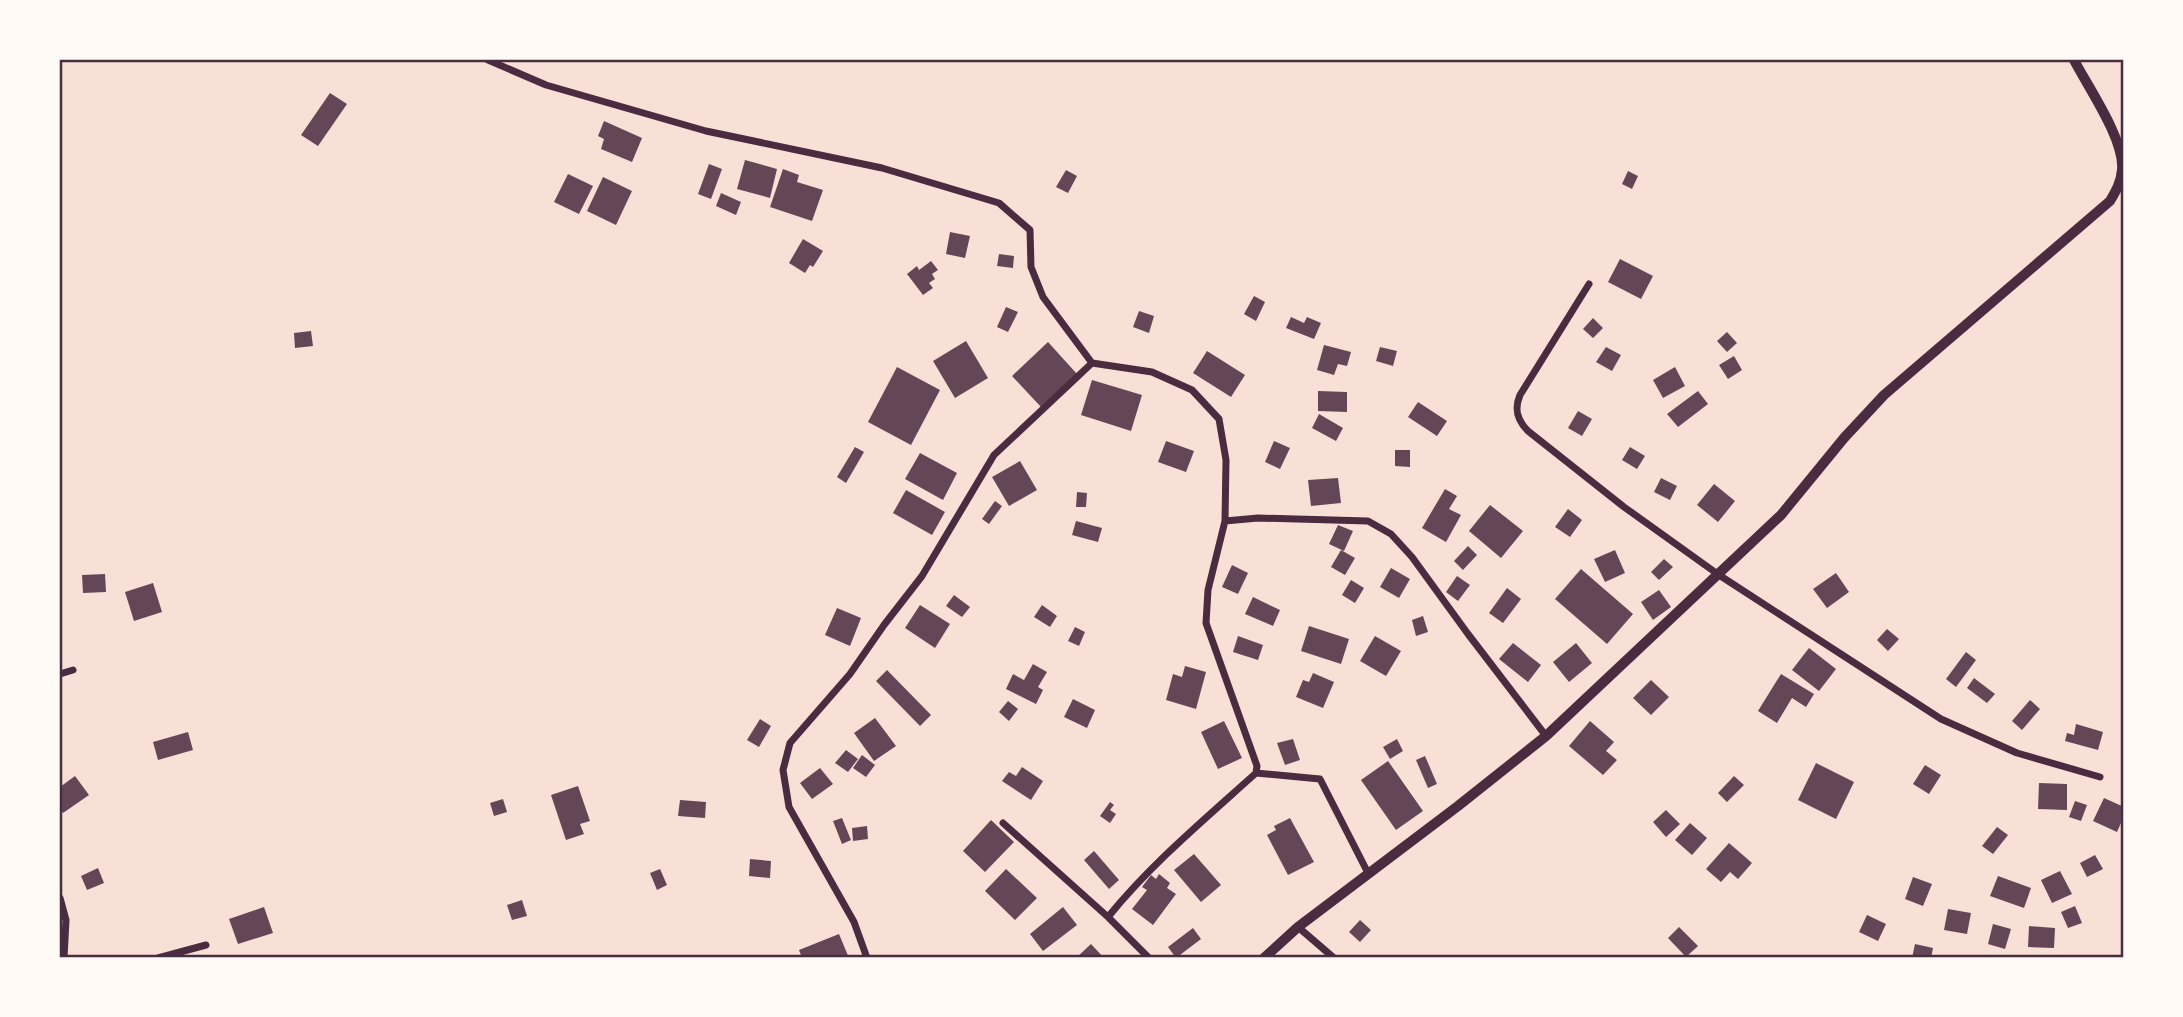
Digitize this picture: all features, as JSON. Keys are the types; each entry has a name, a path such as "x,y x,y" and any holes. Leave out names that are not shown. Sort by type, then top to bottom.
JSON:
{"street":[{"path":"488,60 546,85 706,131 882,168 999,202 1030,230 1031,267 1042,297 1092,363 1152,372 1192,390 1219,419 1226,460 1225,521 1208,590 1206,623 1257,766 1256,773 1143,877 1108,917"},
{"path":"1264,957 1367,873 1458,806 1546,736 1781,515 1844,438 1884,395 2110,201 2121,187 2120,151 2114,134 2074,60"},
{"path":"1589,284 1520,395 1518,418 1528,431 1625,507 1719,575 1941,719 2017,753 2100,777"},
{"path":"867,957 854,922 789,807 783,770 790,743 850,674 922,576 994,455 1092,363"},
{"path":"1225,521 1258,518 1368,521 1391,534 1412,557 1546,736"},
{"path":"60,674 73,670"},
{"path":"1256,773 1320,779 1367,873"},
{"path":"1003,823 1149,957"},
{"path":"60,898 66,920 64,957"},
{"path":"1298,928 1334,957"},
{"path":"158,957 206,945"}],"building":[{"path":"330,93 347,104 318,146 301,135"},
{"path":"604,121 642,138 632,162 601,149 604,139 598,136"},
{"path":"745,160 777,169 770,198 737,189"},
{"path":"709,164 722,169 711,199 698,194"},
{"path":"783,169 799,175 797,182 823,190 812,221 770,207"},
{"path":"1066,170 1077,176 1068,193 1056,187"},
{"path":"1628,171 1638,176 1632,189 1622,184"},
{"path":"568,174 593,186 579,214 554,202"},
{"path":"603,177 632,191 616,225 587,211"},
{"path":"721,193 741,202 736,215 716,206"},
{"path":"950,232 970,236 965,258 946,254"},
{"path":"803,239 823,251 813,267 810,265 805,273 789,263"},
{"path":"999,254 1014,256 1013,268 997,266"},
{"path":"1620,259 1653,276 1641,299 1608,282"},
{"path":"931,261 938,270 932,274 935,279 929,283 933,288 923,295 907,274 917,266 919,270"},
{"path":"1254,296 1265,302 1256,321 1244,314"},
{"path":"1006,307 1018,312 1008,332 997,327"},
{"path":"1139,311 1154,316 1149,333 1133,327"},
{"path":"1291,317 1304,323 1307,317 1321,323 1314,339 1286,328"},
{"path":"1593,318 1603,328 1593,338 1583,329"},
{"path":"311,331 313,346 295,348 294,333"},
{"path":"1727,332 1737,343 1727,352 1717,341"},
{"path":"966,341 988,378 955,398 933,361"},
{"path":"1048,342 1077,374 1041,407 1012,376"},
{"path":"1324,345 1351,352 1347,366 1338,364 1334,375 1317,370"},
{"path":"1380,347 1397,351 1393,366 1376,361"},
{"path":"1606,347 1621,355 1612,371 1596,362"},
{"path":"1207,351 1245,375 1231,397 1193,373"},
{"path":"1734,356 1742,370 1728,379 1719,365"},
{"path":"897,367 940,390 911,445 868,422"},
{"path":"1675,367 1685,386 1663,398 1653,380"},
{"path":"1092,380 1142,395 1131,431 1081,415"},
{"path":"1318,391 1347,392 1347,412 1318,411"},
{"path":"1698,391 1708,404 1678,427 1667,414"},
{"path":"1418,402 1447,421 1437,436 1408,417"},
{"path":"1578,411 1592,419 1582,436 1568,428"},
{"path":"1319,414 1343,428 1336,441 1312,428"},
{"path":"1166,441 1194,451 1186,472 1158,462"},
{"path":"1274,441 1290,448 1280,469 1265,462"},
{"path":"855,447 864,452 846,483 837,477"},
{"path":"1630,447 1645,456 1637,469 1622,460"},
{"path":"1395,450 1410,450 1410,467 1395,466"},
{"path":"920,453 957,473 943,500 905,479"},
{"path":"1020,461 1037,490 1009,506 992,477"},
{"path":"1338,478 1341,503 1311,506 1308,480"},
{"path":"1661,478 1677,486 1670,500 1654,492"},
{"path":"1714,484 1735,501 1718,522 1697,505"},
{"path":"1445,489 1457,496 1449,509 1461,515 1446,542 1422,528"},
{"path":"906,490 945,512 932,535 893,513"},
{"path":"1077,492 1087,493 1086,507 1076,507"},
{"path":"995,501 1002,506 989,524 982,519"},
{"path":"1490,505 1523,531 1501,558 1469,531"},
{"path":"1568,509 1582,520 1570,537 1555,527"},
{"path":"1076,521 1102,528 1098,542 1072,535"},
{"path":"1338,525 1353,531 1344,551 1329,544"},
{"path":"1468,546 1477,555 1463,570 1454,561"},
{"path":"1341,550 1355,558 1345,575 1331,567"},
{"path":"1615,550 1625,573 1605,582 1594,559"},
{"path":"1664,559 1673,567 1659,580 1651,572"},
{"path":"1232,565 1248,573 1238,594 1222,587"},
{"path":"1391,568 1410,579 1399,598 1380,587"},
{"path":"1581,569 1633,614 1607,644 1555,599"},
{"path":"1836,573 1849,592 1827,608 1813,589"},
{"path":"105,574 106,592 83,593 82,575"},
{"path":"1457,576 1470,585 1458,601 1446,592"},
{"path":"1351,580 1364,588 1355,603 1342,595"},
{"path":"153,583 162,612 134,621 125,592"},
{"path":"1507,588 1521,599 1503,623 1489,613"},
{"path":"1659,590 1671,607 1653,620 1641,602"},
{"path":"954,595 970,607 962,617 946,606"},
{"path":"1253,597 1280,610 1273,626 1245,614"},
{"path":"920,605 950,624 935,648 905,628"},
{"path":"1042,605 1057,616 1050,627 1034,617"},
{"path":"837,608 861,618 850,646 825,635"},
{"path":"1423,616 1428,632 1416,636 1412,620"},
{"path":"1309,626 1349,639 1341,664 1301,651"},
{"path":"1075,627 1085,632 1079,646 1068,641"},
{"path":"1887,629 1899,639 1888,651 1877,640"},
{"path":"1238,636 1263,645 1258,660 1233,652"},
{"path":"1375,636 1401,651 1386,676 1360,661"},
{"path":"1513,643 1541,665 1528,682 1499,659"},
{"path":"1576,643 1592,663 1569,682 1553,662"},
{"path":"1809,648 1836,669 1819,691 1792,670"},
{"path":"1966,652 1976,660 1956,687 1946,679"},
{"path":"1033,664 1047,672 1038,687 1043,690 1036,704 1006,689 1013,674 1024,680"},
{"path":"1185,666 1206,672 1196,709 1166,700 1173,674 1182,677"},
{"path":"887,670 931,715 920,726 876,681"},
{"path":"1313,673 1334,682 1323,708 1296,697 1303,680 1309,682"},
{"path":"1781,674 1814,694 1806,707 1792,698 1777,723 1758,711"},
{"path":"1974,678 1995,694 1987,703 1967,688"},
{"path":"1651,680 1669,697 1651,715 1633,698"},
{"path":"1073,699 1095,710 1087,728 1064,717"},
{"path":"2030,700 2040,709 2022,730 2012,721"},
{"path":"1008,701 1018,709 1009,721 999,712"},
{"path":"875,718 896,746 874,761 854,733"},
{"path":"760,719 771,726 759,747 747,740"},
{"path":"1224,721 1242,758 1218,769 1201,732"},
{"path":"1590,721 1614,742 1606,751 1617,760 1603,775 1569,746"},
{"path":"2076,724 2103,732 2098,750 2065,741 2067,733 2074,735"},
{"path":"188,732 193,750 158,760 153,742"},
{"path":"1293,739 1300,760 1285,765 1277,743"},
{"path":"1397,739 1403,751 1390,759 1383,747"},
{"path":"846,750 858,759 848,772 835,763"},
{"path":"862,755 875,765 866,777 853,768"},
{"path":"1425,756 1437,784 1428,788 1416,760"},
{"path":"1388,761 1423,811 1396,830 1361,780"},
{"path":"1816,763 1854,782 1836,819 1798,800"},
{"path":"1925,765 1941,775 1929,794 1913,784"},
{"path":"1022,767 1043,781 1031,800 1002,781 1009,772 1016,776"},
{"path":"820,768 833,784 812,799 800,783"},
{"path":"75,776 89,795 63,813 60,808 60,787"},
{"path":"1734,776 1744,785 1727,802 1718,793"},
{"path":"2039,783 2067,784 2067,810 2038,809"},
{"path":"578,786 590,821 580,824 584,834 566,840 551,795"},
{"path":"2104,798 2124,807 2124,816 2117,832 2093,821"},
{"path":"503,799 507,812 494,816 490,803"},
{"path":"680,800 706,802 705,818 678,816"},
{"path":"2075,801 2087,805 2081,821 2069,817"},
{"path":"1110,802 1114,805 1110,810 1116,814 1110,823 1100,816"},
{"path":"1666,810 1680,824 1666,837 1653,822"},
{"path":"842,818 851,840 842,844 833,821"},
{"path":"1290,818 1314,862 1288,875 1267,835 1276,830 1274,826"},
{"path":"991,820 1014,842 985,872 963,851"},
{"path":"1690,823 1707,838 1692,855 1675,840"},
{"path":"867,826 868,839 853,841 852,828"},
{"path":"1997,827 2008,835 1993,854 1982,846"},
{"path":"1729,843 1752,863 1738,879 1730,872 1721,882 1706,869"},
{"path":"1094,851 1119,880 1109,889 1084,860"},
{"path":"1194,854 1221,885 1201,902 1174,870"},
{"path":"2095,855 2103,869 2087,877 2080,863"},
{"path":"750,859 771,861 770,878 749,876"},
{"path":"98,868 104,883 87,890 81,876"},
{"path":"660,869 667,885 657,890 650,873"},
{"path":"1006,869 1037,898 1015,920 985,891"},
{"path":"2060,871 2072,894 2052,903 2041,880"},
{"path":"1159,874 1170,883 1167,888 1176,894 1153,925 1132,909 1147,890 1142,887 1151,875 1156,879"},
{"path":"1998,876 2031,888 2024,908 1990,896"},
{"path":"1913,877 1932,884 1923,906 1905,899"},
{"path":"522,900 527,916 512,920 507,905"},
{"path":"2075,906 2082,923 2068,928 2061,912"},
{"path":"264,907 273,933 238,944 229,919"},
{"path":"1063,907 1077,925 1043,951 1030,934"},
{"path":"1948,909 1971,913 1967,934 1944,930"},
{"path":"1867,915 1886,924 1878,941 1859,932"},
{"path":"1360,920 1371,930 1360,942 1349,932"},
{"path":"1993,924 2011,929 2005,949 1988,944"},
{"path":"2029,926 2055,928 2054,948 2028,947"},
{"path":"1679,927 1698,946 1686,957 1668,938"},
{"path":"1193,928 1201,939 1176,958 1168,947"},
{"path":"839,934 849,958 802,958 799,950"},
{"path":"1091,944 1104,958 1076,958"},
{"path":"1915,944 1933,948 1931,958 1912,958"}]}
